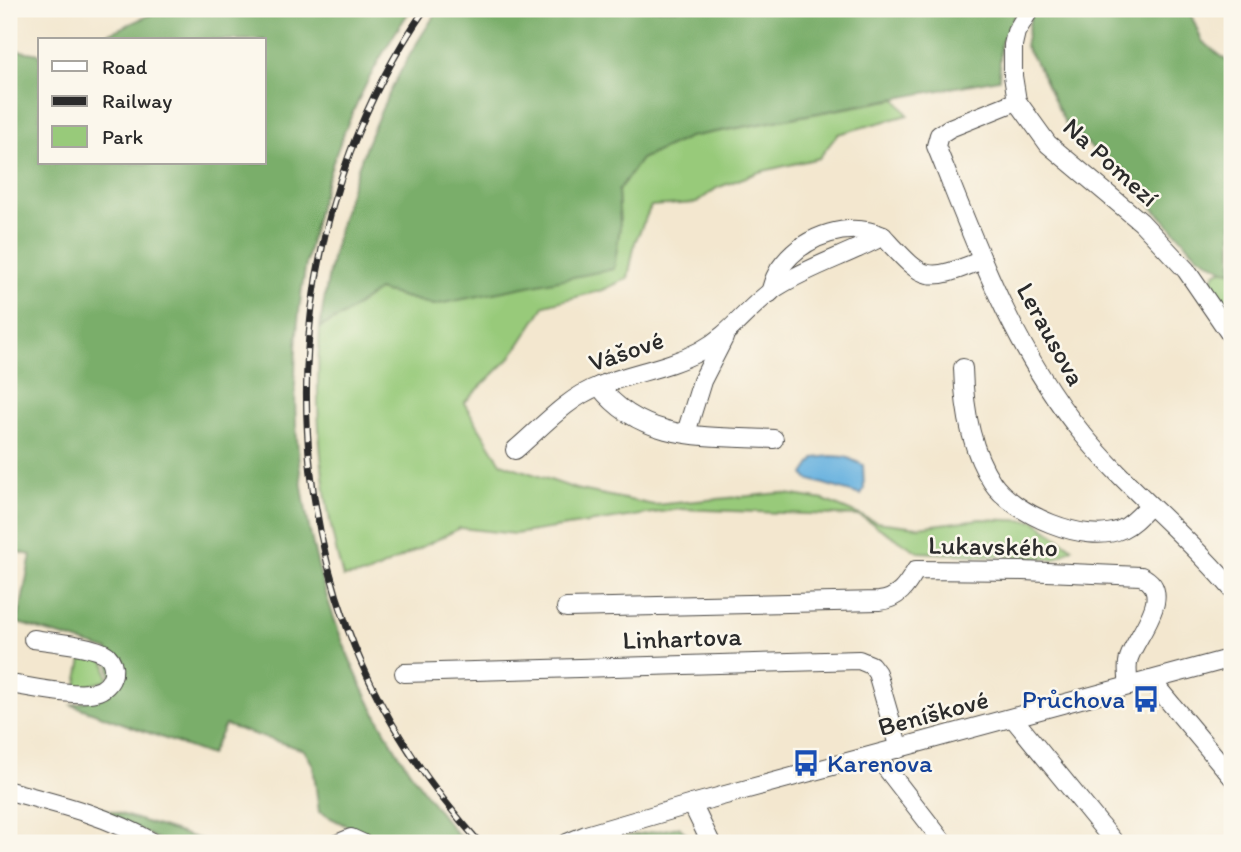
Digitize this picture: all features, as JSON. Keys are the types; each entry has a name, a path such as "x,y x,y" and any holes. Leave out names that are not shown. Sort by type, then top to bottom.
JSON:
{"street":[{"name":"Na Pomezí","path":"1030,9 1016,32 1013,45 1013,76 1017,101 1048,144 1141,222 1186,270 1232,337"},
{"name":"Lerausova","path":"1017,101 950,128 939,135 936,146 982,260 1025,353 1081,433 1150,505 1201,553 1232,589"},
{"name":"Vášové","path":"770,293 783,263 818,238 844,230 866,230 883,236"},
{"path":"883,236 914,268 930,275 958,270 982,260"},
{"name":"Vášové","path":"515,450 568,404 599,386 668,365 694,354 726,335 770,293 811,268 883,236"},
{"name":"Vášové","path":"686,433 702,381 726,335"},
{"path":"963,369 967,413 980,458 992,483 1032,517 1069,528 1106,533 1120,530 1135,521 1150,505"},
{"path":"599,386 611,401 640,422 663,430 774,439"},
{"name":"Lukavského","path":"566,608 879,601 892,598 901,592 916,570 1141,576 1153,586 1157,600 1128,660 1129,685"},
{"path":"9,684 78,693 96,692 106,687 112,679 114,667 108,656 99,650 33,639"},
{"name":"Beníškové","path":"567,843 692,804 1232,658"},
{"name":"Linhartova","path":"404,673 859,660 872,664 877,673 900,748"},
{"path":"1151,680 1232,778"},
{"path":"1013,718 1115,843"},
{"path":"876,755 944,843"},
{"path":"9,791 79,809 136,832 154,843"},
{"path":"692,804 710,843"},
{"path":"339,843 351,838 362,843"}],"green space":[{"path":"163,9 411,9 355,108 317,214 298,324 297,435 313,545 347,652 398,752 465,843 374,843 369,837 319,812 313,765 304,750 225,725 210,755 72,705 100,697 112,689 108,650 18,623 31,555 9,550 9,49 38,54 38,164 266,164 266,38 98,38"},
{"path":"439,9 1018,9 1001,43 999,79 689,137 641,159 618,191 620,227 614,269 434,305 378,290 343,316 320,327 336,242 360,160 394,83"},
{"path":"1037,9 1202,9 1191,15 1202,41 1232,65 1232,271 1224,270 1197,255 1119,171 1066,125 1038,66 1025,46 1031,15"},
{"path":"896,99 908,115 838,134 819,158 759,172 717,188 696,203 651,206 635,242 628,278 603,290 545,305 511,357 464,403 501,463 576,489 654,505 781,493 824,500 876,522 918,527 980,519 1035,521 1072,548 1055,559 918,552 860,516 680,509 515,534 460,528 368,574 343,577 329,515 321,453 318,390 320,327 343,316 378,290 434,305 620,227 618,191 641,159 689,137"},
{"path":"1226,269 1232,271 1232,318 1213,283 1217,272"},
{"path":"90,655 105,661 108,680 76,689 82,659"},
{"path":"89,804 212,843 165,843"},
{"path":"679,827 696,843 602,843 613,839"}],"water":[{"path":"846,457 863,465 864,489 861,495 807,479 804,474 815,458"}],"railway":[{"path":"425,9 383,79 350,152 326,229 312,309 306,389 311,470 324,549 347,627 372,686 421,769 480,843"}],"place":[{"name":"Průchova","path":"1146,699"},
{"name":"Karenova","path":"806,763"}]}
